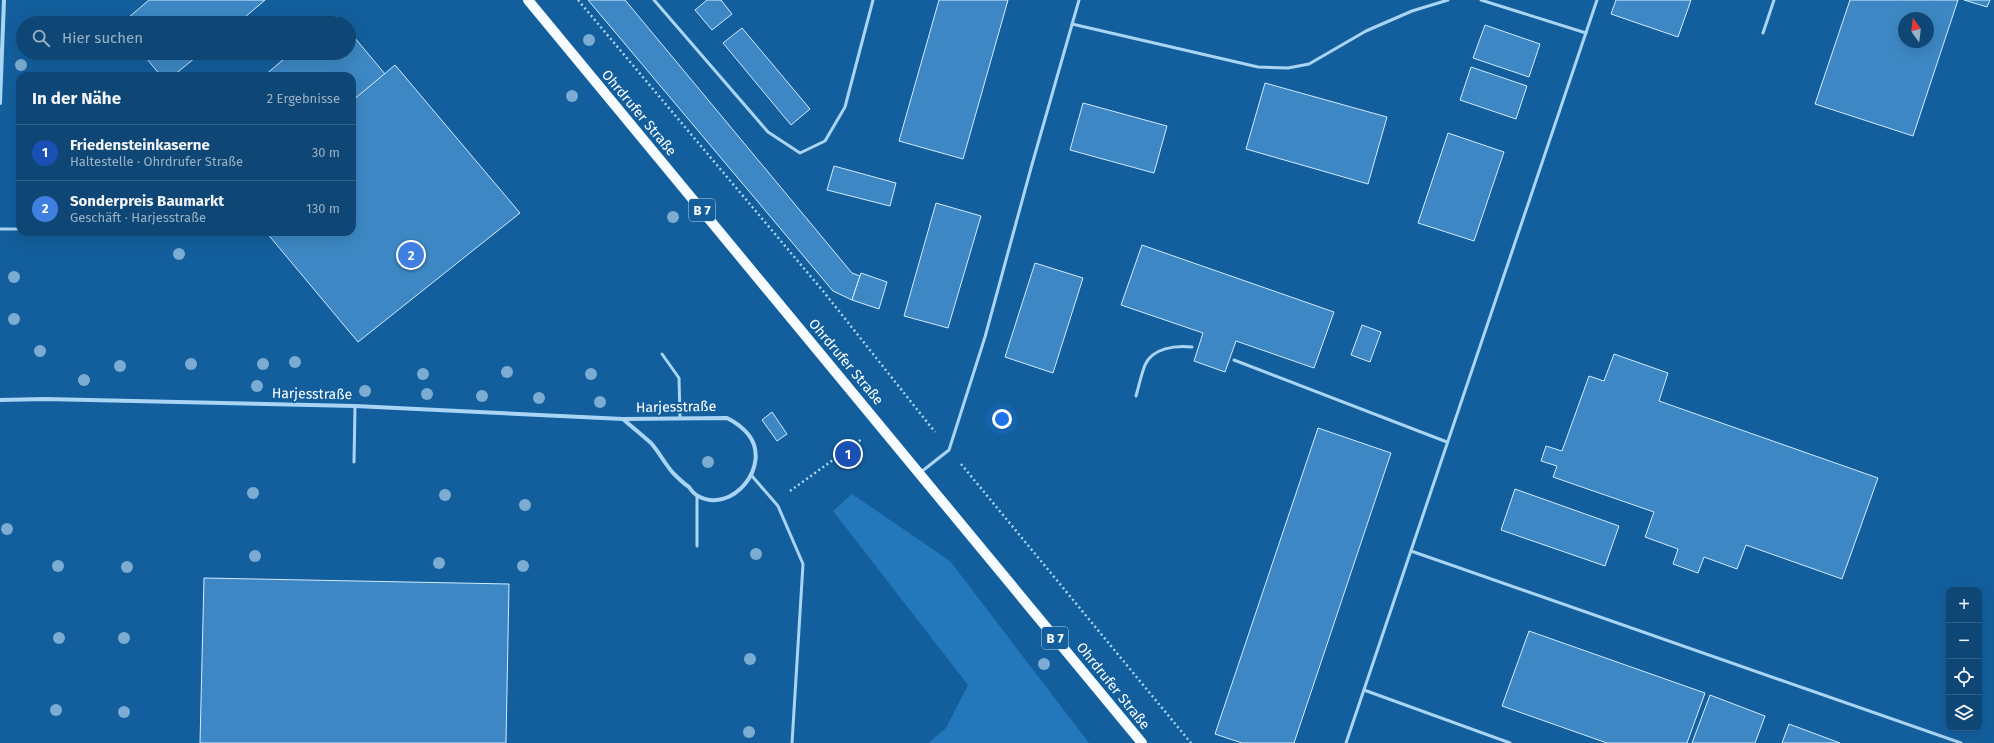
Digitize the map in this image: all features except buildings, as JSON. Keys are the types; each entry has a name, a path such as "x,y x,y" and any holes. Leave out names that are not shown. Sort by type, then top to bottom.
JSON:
{"main road":[{"name":"Ohrdrufer Straße","path":"528,0 1142,743"}],"street":[{"path":"0,104 4,0"},
{"name":"Harjesstraße","path":"0,400 45,399 355,406 623,419 680,417 726,418 740,426 749,435 755,448 755,462 752,476"},
{"name":"Harjesstraße","path":"623,419 651,444 672,472 698,496"},
{"path":"698,496 713,500 729,496 744,486 752,476"}],"lane":[{"path":"654,0 768,132 800,153 825,142 845,107 873,0"},
{"path":"920,473 949,450 985,338 1030,168 1079,0"},
{"path":"1072,24 1258,67 1288,68 1310,64 1366,31 1412,11 1448,0"},
{"path":"1481,0 1586,33"},
{"path":"1346,743 1597,0"},
{"path":"1763,33 1774,0"},
{"path":"0,229 16,229"},
{"path":"1136,396 1145,364 1155,353 1179,345 1192,346"},
{"path":"662,354 679,378 680,417"},
{"path":"1234,360 1448,442"},
{"path":"354,462 355,406"},
{"path":"752,476 778,506 803,564 792,743"},
{"path":"697,546 698,496"},
{"path":"1411,551 1961,743"},
{"path":"1364,690 1510,743"}],"path":[{"path":"578,0 823,291 949,450 1191,743"},
{"path":"774,501 881,426"}],"shaded area":[{"path":"852,494 950,561 1089,743 928,743 946,728 968,685 833,511"}],"place":[{"name":"Sonderpreis Baumarkt","path":"411,255"},
{"name":"Friedensteinkaserne","path":"848,454"}]}
